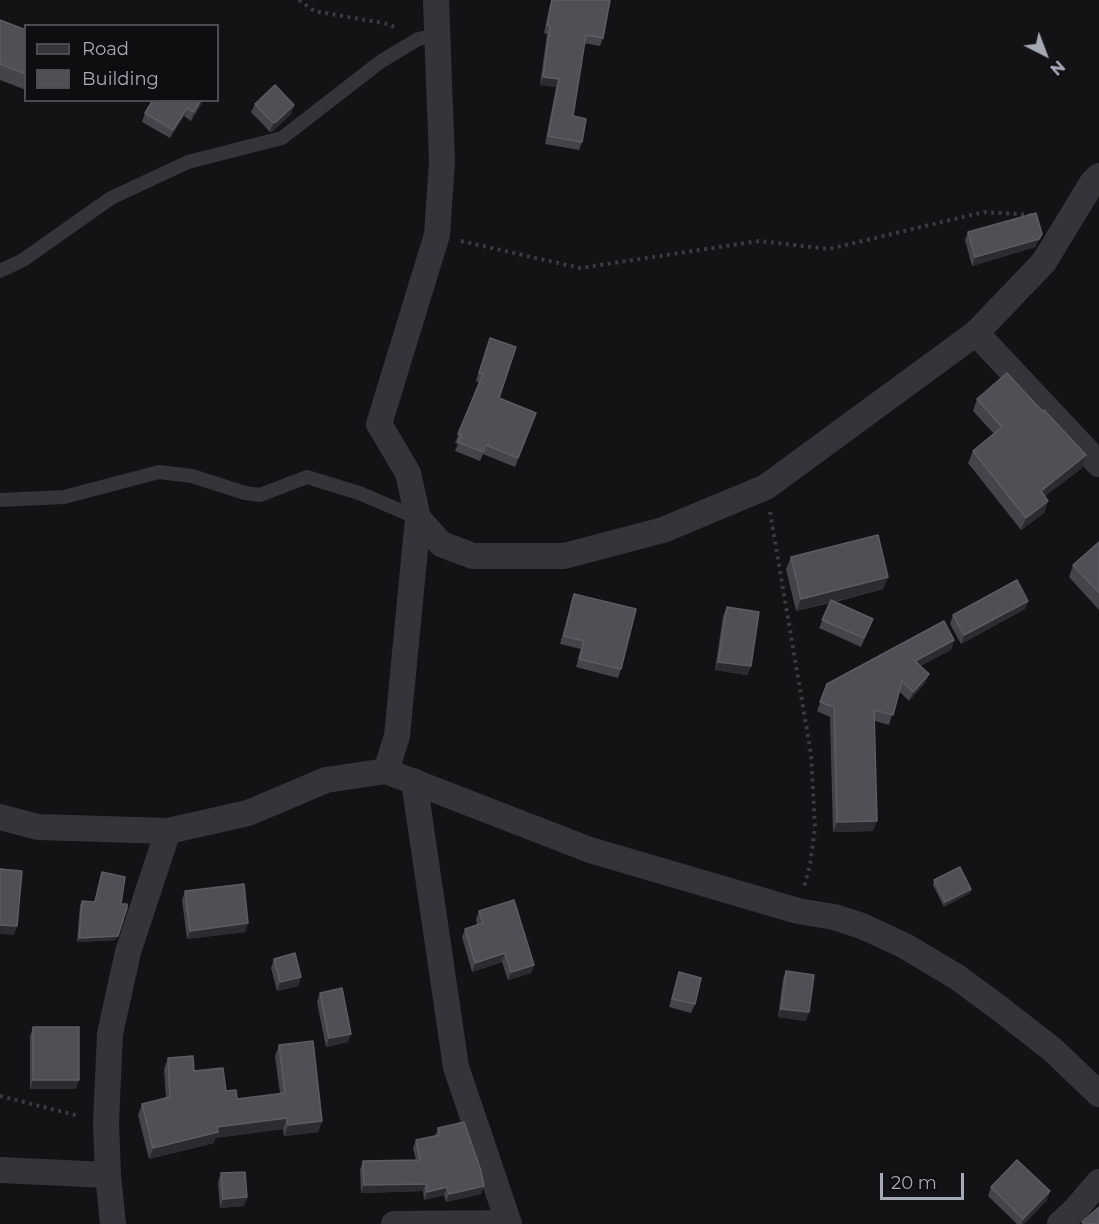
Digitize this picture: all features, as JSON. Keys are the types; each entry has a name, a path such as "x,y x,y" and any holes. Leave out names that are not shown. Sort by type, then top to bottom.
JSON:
{"street":[{"path":"386,771 397,736 418,518 408,473 380,424 437,235 442,162 428,37 436,0"},
{"path":"418,518 441,544 473,556 564,556 663,530 766,487 976,333 1044,262 1097,183"},
{"path":"976,333 1099,464"},
{"path":"0,818 38,827 168,831 248,813 326,780 386,771 590,850 798,910 834,917 862,926 905,946 957,977 1053,1050 1099,1095"},
{"path":"394,1224 509,1223 456,1067 414,781"},
{"path":"113,1224 106,1123 110,1035 128,952 168,831"},
{"path":"0,1170 108,1175"},
{"path":"1060,1224 1099,1182"}],"lane":[{"path":"0,271 22,260 111,198 188,162 282,138 380,62 428,37"},
{"path":"0,500 64,497 159,472 192,476 245,494 260,495 307,477 359,493 418,518"}],"path":[{"path":"299,0 314,11 388,24 428,37"},
{"path":"437,235 580,268 759,241 829,249 984,212 1043,216"},
{"path":"766,487 811,754 815,827 810,865 798,910"},
{"path":"0,1096 106,1123"}],"building":[{"path":"552,0 610,0 603,38 586,35 573,116 586,119 582,142 548,136 559,79 543,77 550,26 547,25"},
{"path":"0,20 24,29 24,73 0,64"},
{"path":"275,85 294,105 273,123 255,104"},
{"path":"152,102 200,102 194,112 187,108 173,130 145,113"},
{"path":"1036,213 1042,234 1039,239 975,257 968,232"},
{"path":"490,338 516,347 499,398 536,413 518,458 486,445 483,452 458,442 461,435 458,434 483,374 479,373"},
{"path":"1007,373 1086,455 1041,491 1048,501 1026,518 973,451 1002,427 977,399"},
{"path":"878,535 888,577 801,599 791,557"},
{"path":"1099,542 1099,593 1073,565"},
{"path":"1017,580 1028,601 964,635 953,615"},
{"path":"574,594 636,609 621,669 579,659 584,641 564,636"},
{"path":"831,600 873,619 864,638 822,620"},
{"path":"727,607 759,612 751,666 718,662"},
{"path":"944,621 954,640 915,661 929,674 913,692 902,681 893,715 874,710 877,821 837,822 834,707 820,702 827,684"},
{"path":"960,867 971,889 945,902 934,880"},
{"path":"0,869 22,871 17,926 0,925"},
{"path":"102,872 125,877 121,904 127,904 127,908 118,936 79,938 82,901 95,902"},
{"path":"244,884 248,923 190,931 185,891"},
{"path":"514,900 534,965 511,972 505,953 475,963 465,929 483,923 479,911"},
{"path":"295,953 301,977 280,982 274,959"},
{"path":"786,971 814,975 809,1012 781,1009"},
{"path":"679,972 701,978 695,1004 672,999"},
{"path":"342,988 351,1034 329,1038 320,993"},
{"path":"33,1027 79,1027 79,1080 33,1080"},
{"path":"313,1041 322,1121 288,1125 287,1118 217,1127 218,1132 153,1148 142,1104 170,1097 168,1058 193,1056 194,1071 223,1068 226,1091 236,1090 237,1099 285,1093 279,1045"},
{"path":"464,1122 484,1186 449,1194 447,1187 427,1192 426,1184 364,1185 363,1161 420,1160 416,1140 440,1135 438,1128"},
{"path":"1017,1160 1050,1191 1023,1219 991,1187"},
{"path":"245,1172 247,1197 223,1199 221,1173"},
{"path":"1099,1207 1099,1224 1082,1222"}]}
